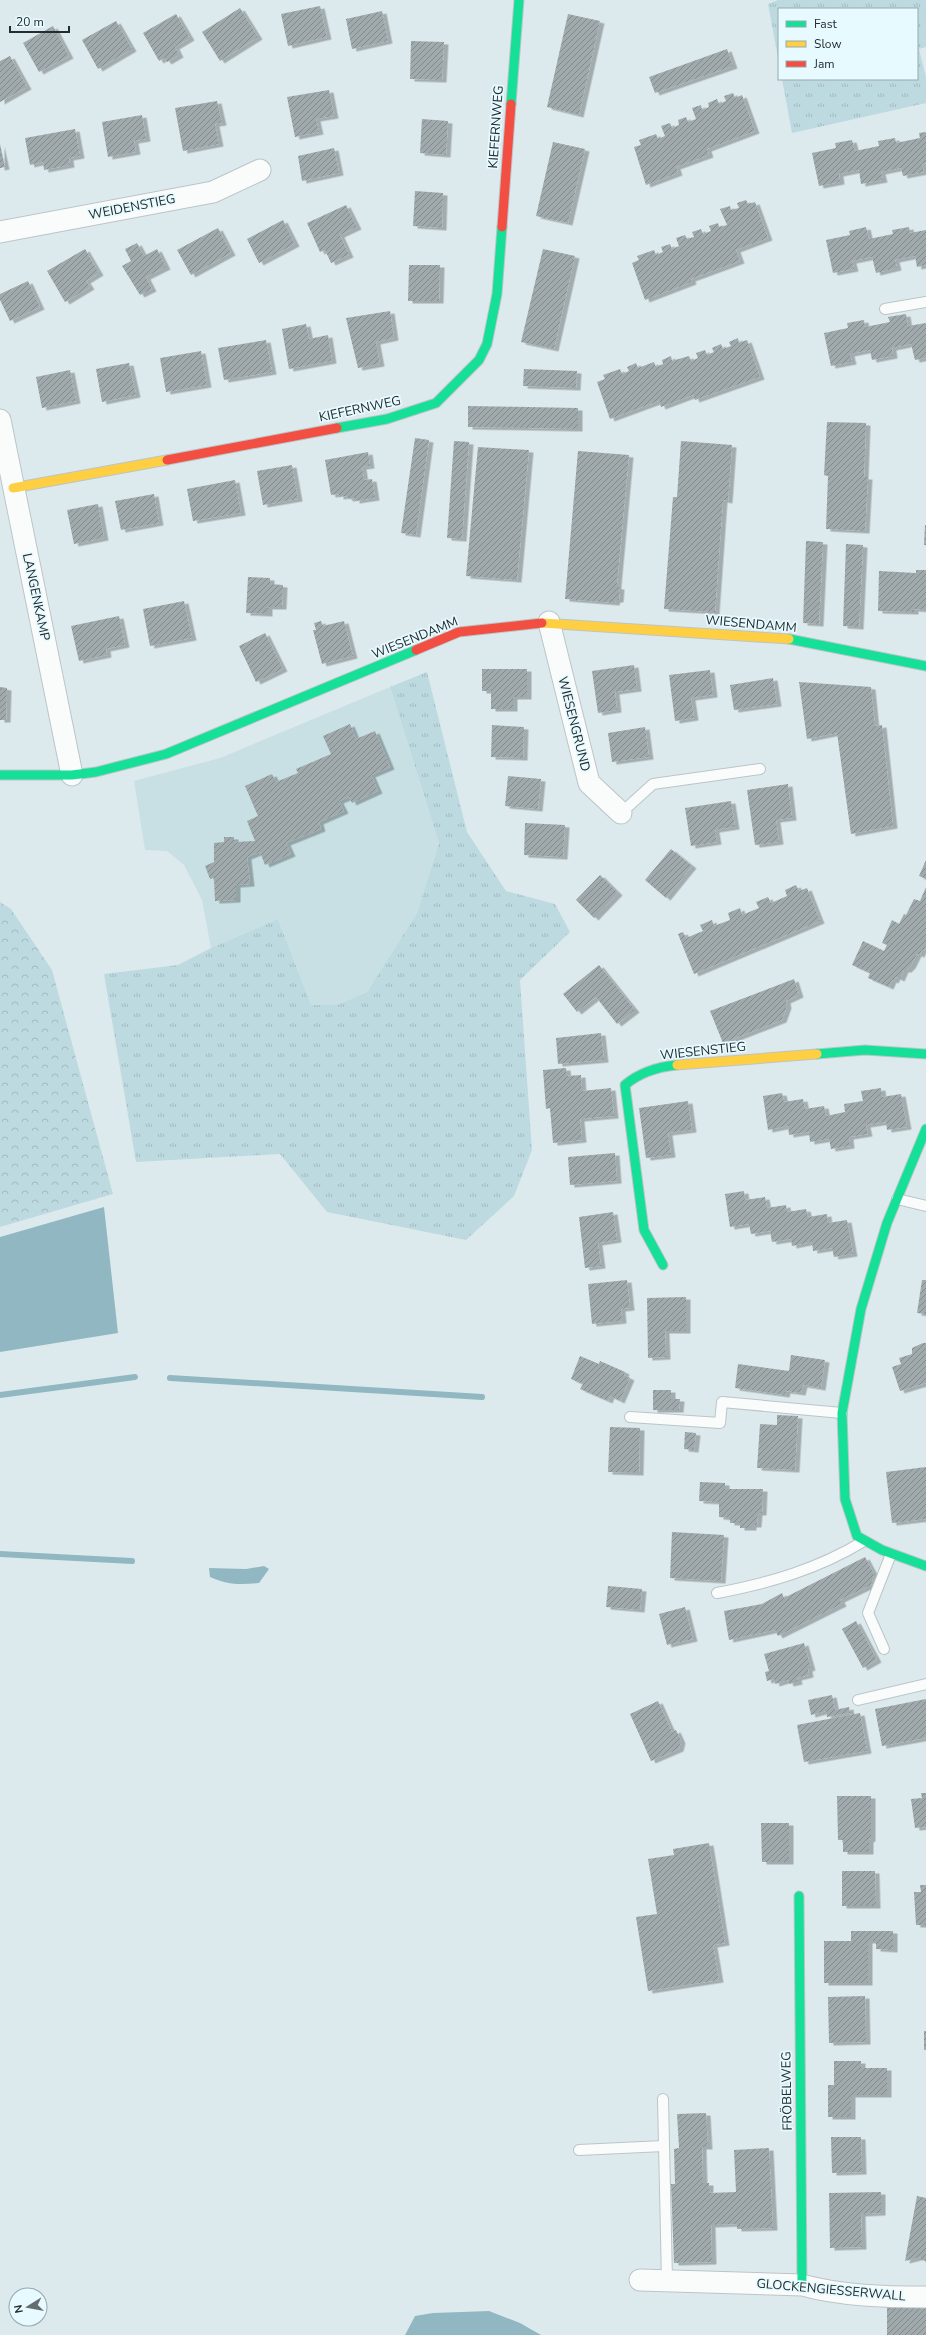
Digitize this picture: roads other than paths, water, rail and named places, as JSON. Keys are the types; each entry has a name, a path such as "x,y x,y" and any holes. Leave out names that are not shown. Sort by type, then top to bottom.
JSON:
{"street":[{"name":"KIEFERNWEG","path":"14,488 387,419 436,403 465,376 479,360 487,344 497,294 519,0"},
{"name":"WEIDENSTIEG","path":"0,232 213,192 260,170"},
{"name":"LANGENKAMP","path":"0,420 72,775"},
{"name":"WIESENDAMM","path":"0,775 72,775 96,772 166,754 459,632 548,622 780,637 926,666"},
{"name":"WIESENGRUND","path":"548,622 589,784 621,813"},
{"name":"WIESENSTIEG","path":"663,1265 644,1230 625,1085 637,1075 664,1066 865,1050 926,1054"},
{"path":"926,1129 887,1223 861,1309 842,1413 845,1499 857,1536 891,1554 926,1566"},
{"name":"FRÖBELWEG","path":"799,1896 802,2285"},
{"name":"GLOCKENGIESSERWALL","path":"640,2280 802,2285 823,2291 898,2297 926,2297"}],"lane":[{"path":"885,308 926,302"},
{"path":"621,813 653,784 760,769"},
{"path":"897,1200 926,1206"},
{"path":"630,1417 720,1423 722,1402 842,1413"},
{"path":"717,1593 801,1573 824,1563 864,1541"},
{"path":"884,1649 868,1613 891,1554"},
{"path":"858,1700 926,1684"},
{"path":"663,2099 667,2281"},
{"path":"579,2150 664,2146"}],"waterway":[{"path":"0,1395 135,1377"},
{"path":"170,1378 482,1397"},
{"path":"0,1554 132,1561"}]}
